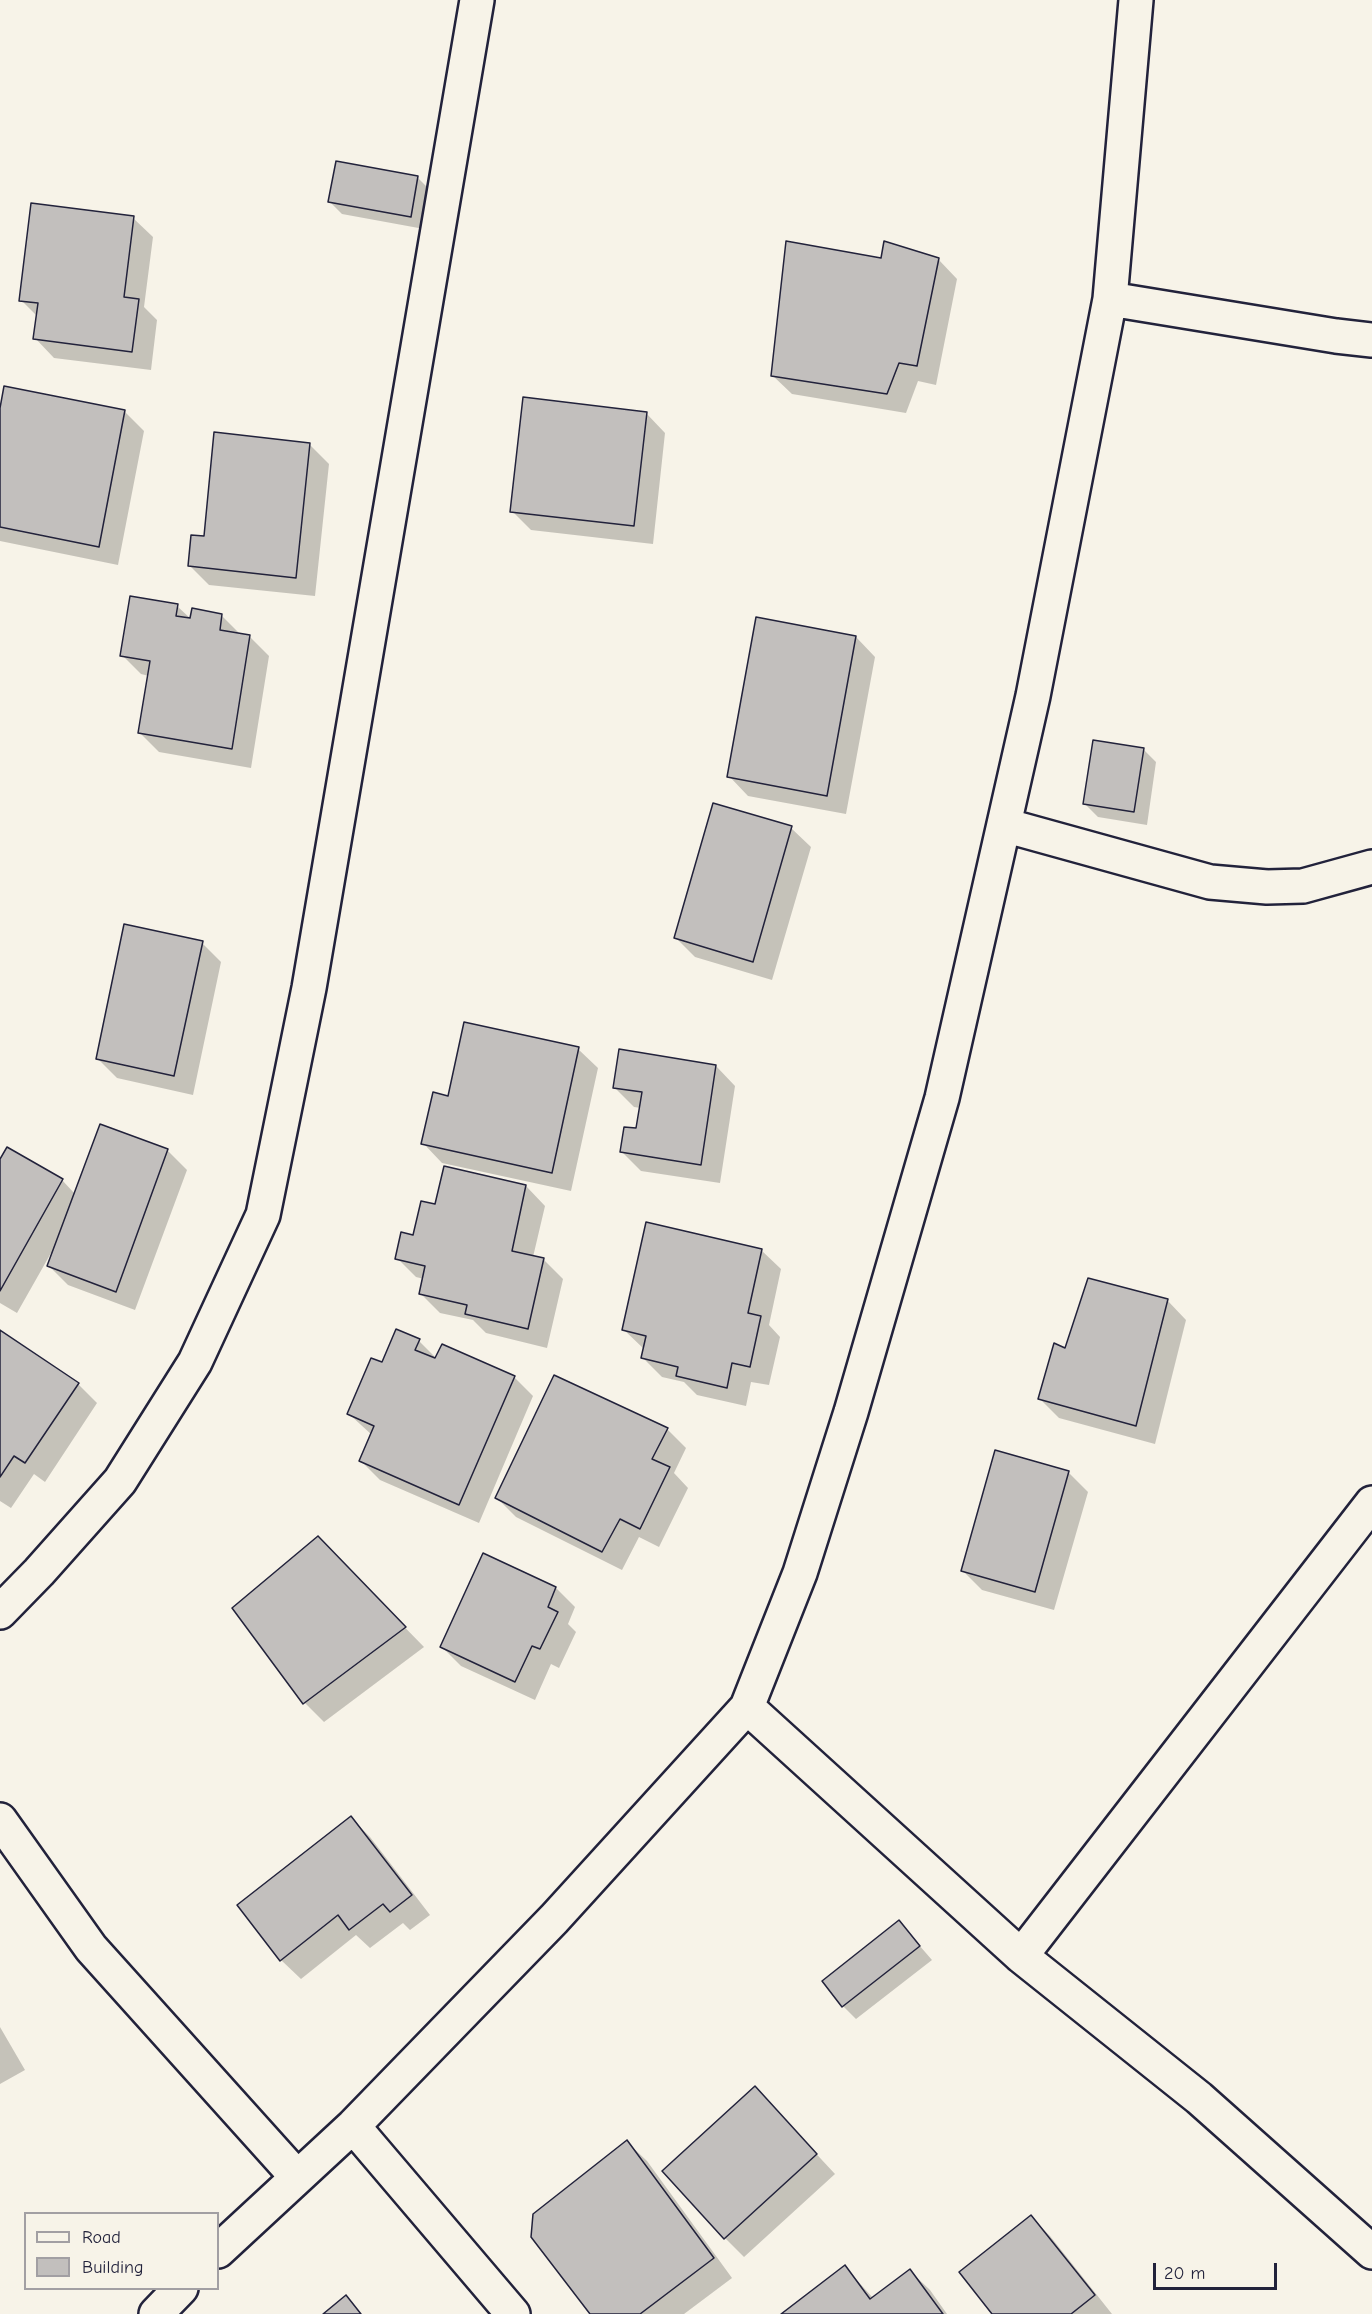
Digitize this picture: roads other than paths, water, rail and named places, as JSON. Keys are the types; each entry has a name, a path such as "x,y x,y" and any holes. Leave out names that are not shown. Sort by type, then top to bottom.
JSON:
{"street":[{"path":"0,1612 120,1482 195,1362 263,1215 309,988 477,0"},
{"path":"219,2250 353,2126 554,1919 747,1707 800,1574 855,1401 942,1098 1033,696 1110,299 1136,0"},
{"path":"1110,299 1372,340"},
{"path":"1004,825 1210,882 1267,887 1303,886 1372,867"},
{"path":"1021,1956 1372,1503"},
{"path":"747,1707 1021,1956 1199,2098 1372,2252"},
{"path":"0,1820 91,1948 297,2177"},
{"path":"353,2126 513,2314"},
{"path":"156,2314 180,2290"}]}
